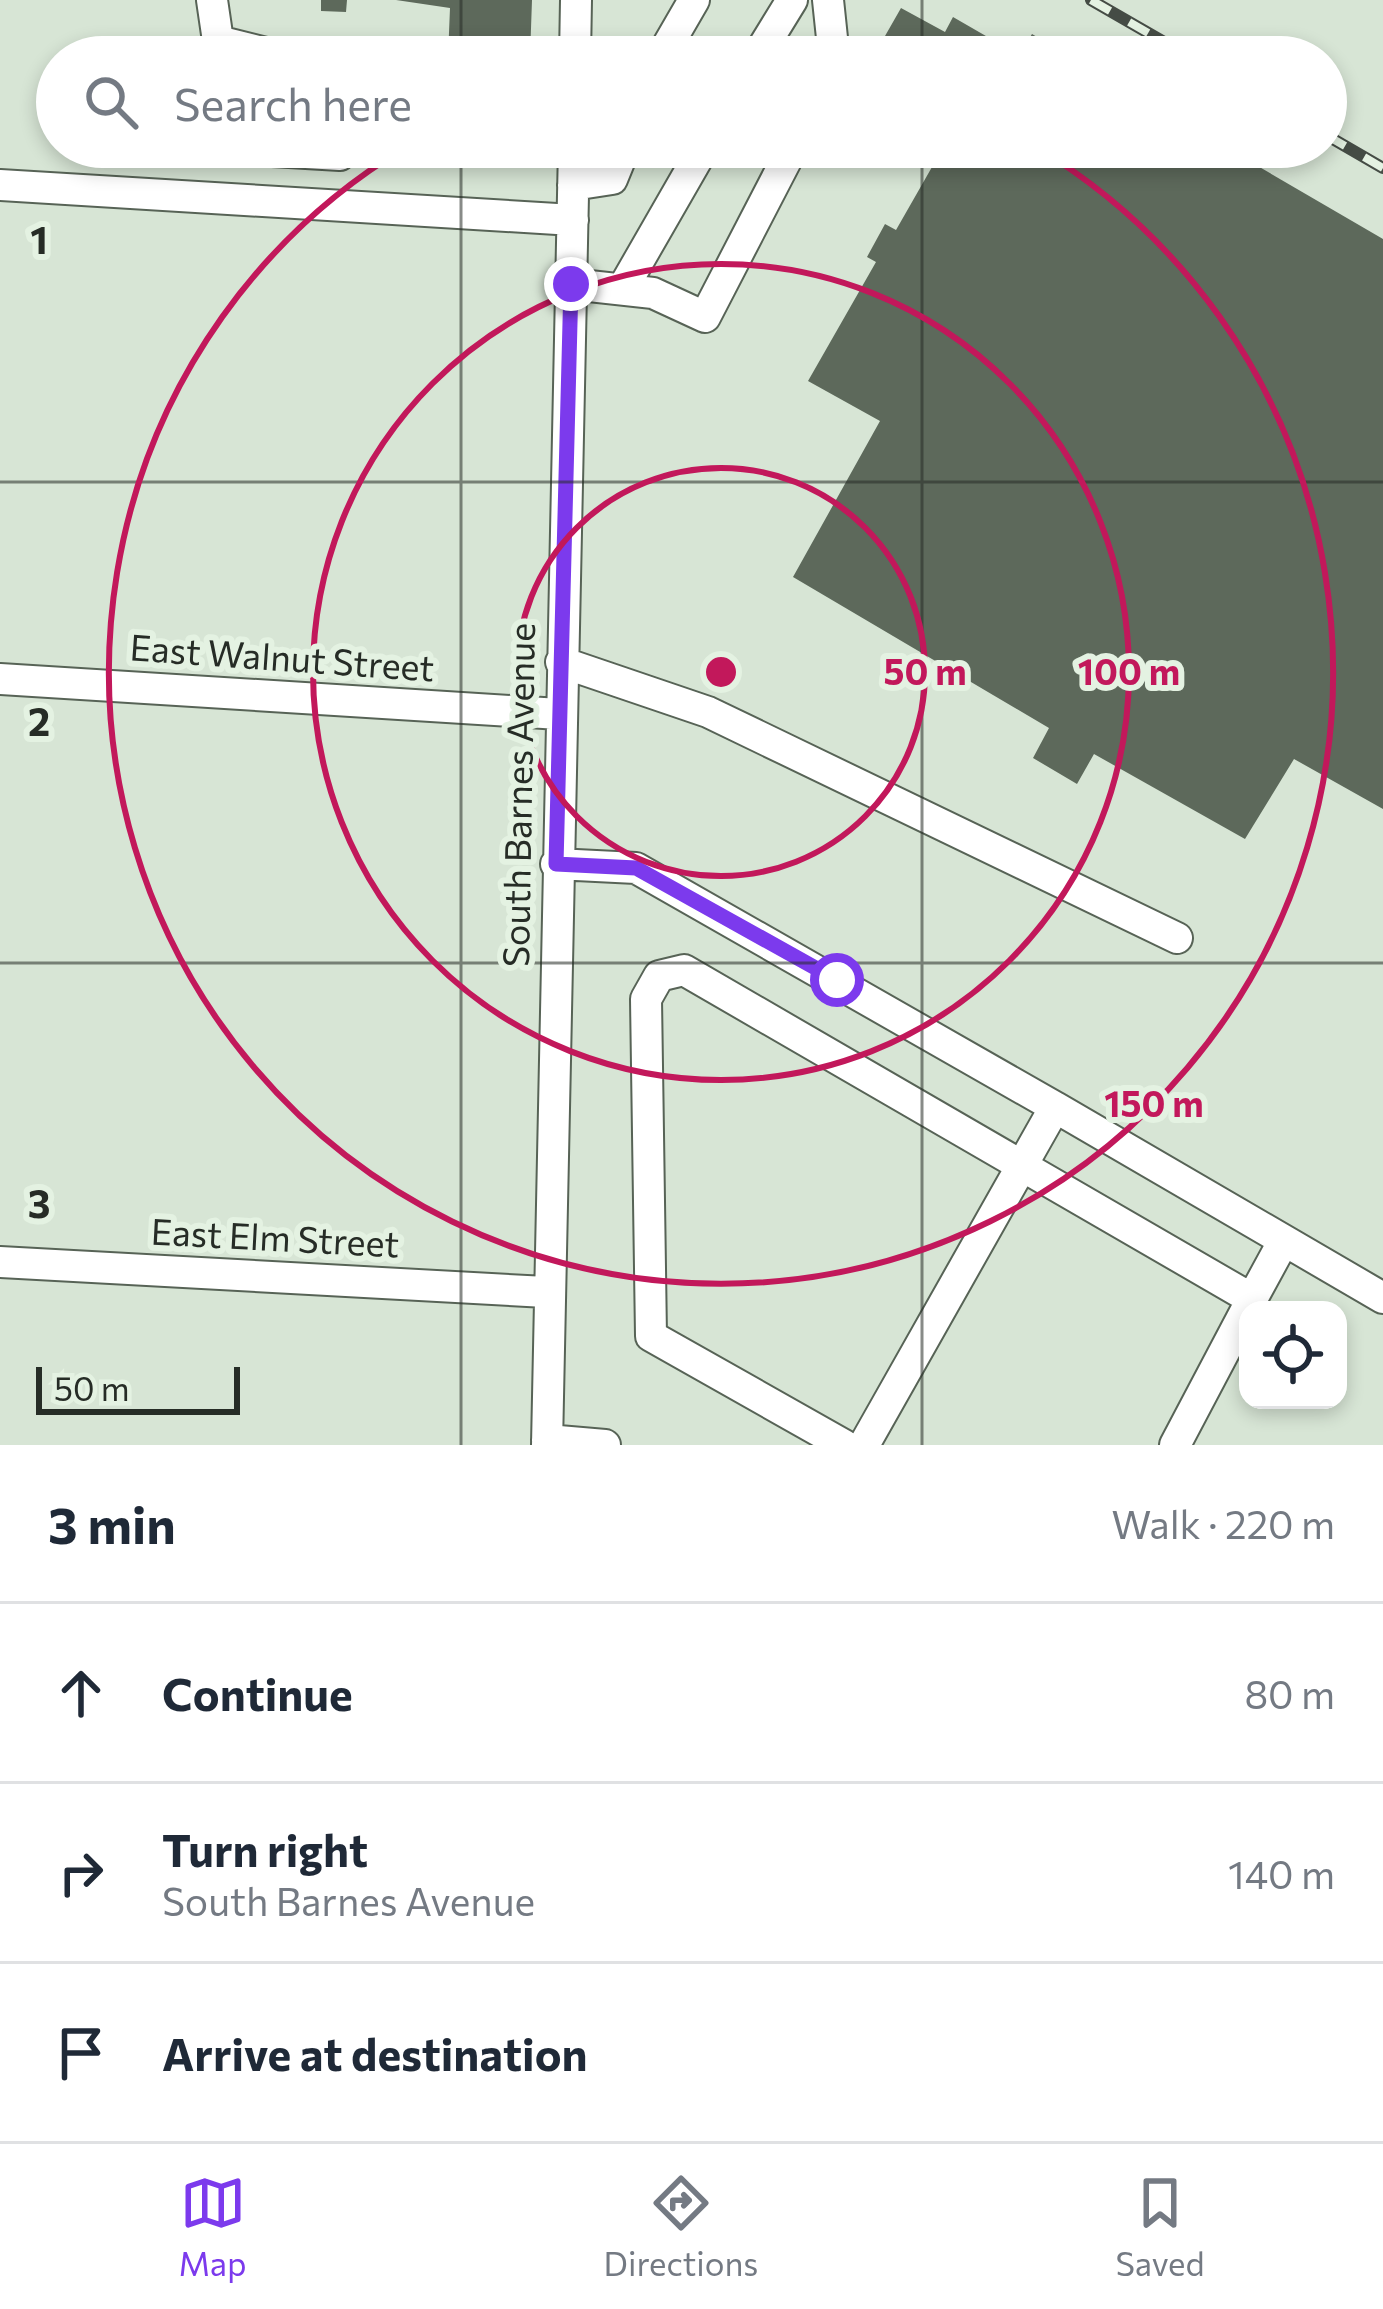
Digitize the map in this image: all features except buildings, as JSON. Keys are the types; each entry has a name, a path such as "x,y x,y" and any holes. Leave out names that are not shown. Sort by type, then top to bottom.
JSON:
{"street":[{"path":"212,0 217,36"},
{"path":"575,36 576,0"},
{"path":"673,36 694,0"},
{"path":"771,36 792,0"},
{"path":"828,0 832,36"},
{"name":"South Barnes Avenue","path":"547,1443 546,1292 573,168"},
{"path":"573,185 612,179 616,168"},
{"path":"623,288 692,168"},
{"path":"571,284 653,293 705,317 783,168"},
{"path":"0,185 573,220"},
{"path":"561,662 708,712 1177,938"},
{"name":"East Walnut Street","path":"0,679 559,714"},
{"path":"556,864 636,868 1383,1298"},
{"path":"844,1445 651,1336 646,999 659,976 684,970 1252,1299"},
{"path":"864,1445 1055,1107"},
{"path":"1174,1445 1282,1242"},
{"name":"East Elm Street","path":"0,1262 546,1292"},
{"path":"547,1443 605,1445"}],"railway":[{"path":"1091,0 1154,36"},
{"path":"1347,147 1383,168"}],"route":[{"path":"571,284 556,864 636,868 837,980"}]}
